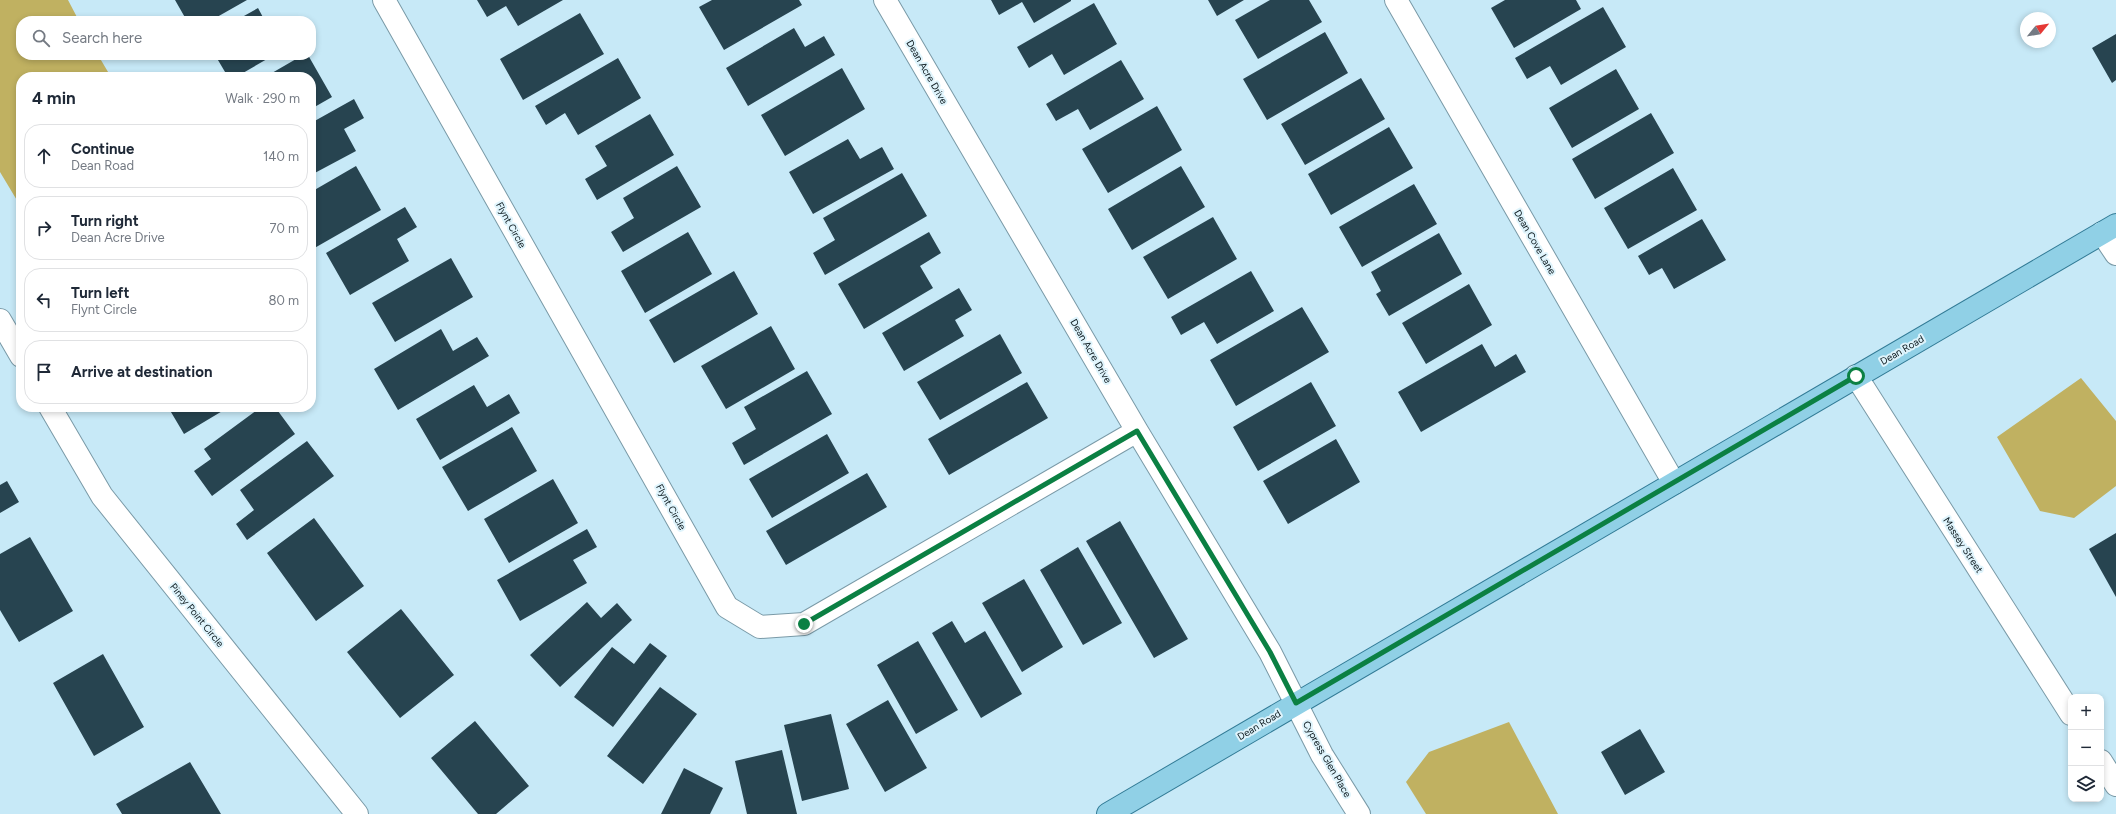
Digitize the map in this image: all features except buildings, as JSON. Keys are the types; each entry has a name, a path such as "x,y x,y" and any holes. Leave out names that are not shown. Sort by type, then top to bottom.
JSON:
{"main road":[{"name":"Dean Road","path":"1108,814 2109,229"}],"street":[{"name":"Flynt Circle","path":"384,0 727,607 760,627 804,624 1137,431"},
{"name":"Dean Acre Drive","path":"885,0 1137,431 1270,652 1296,703"},
{"name":"Dean Cove Lane","path":"1396,0 1674,483"},
{"path":"2109,229 2116,254"},
{"path":"0,320 16,347"},
{"name":"Massey Street","path":"1856,376 2068,709"},
{"name":"Piney Point Circle","path":"53,412 102,496 357,814"},
{"name":"Cypress Glen Place","path":"1296,703 1322,755 1359,814"},
{"path":"2104,766 2116,785"}],"shaded area":[{"path":"0,0 68,0 76,16 16,16 16,60 101,60 108,72 16,72 16,199 0,172"},
{"path":"2081,378 2116,421 2116,486 2074,518 2040,511 1997,437"},
{"path":"1509,722 1558,814 1426,814 1406,782 1429,752"}],"route":[{"path":"804,624 1137,431 1270,652 1296,703 1856,376"}]}
